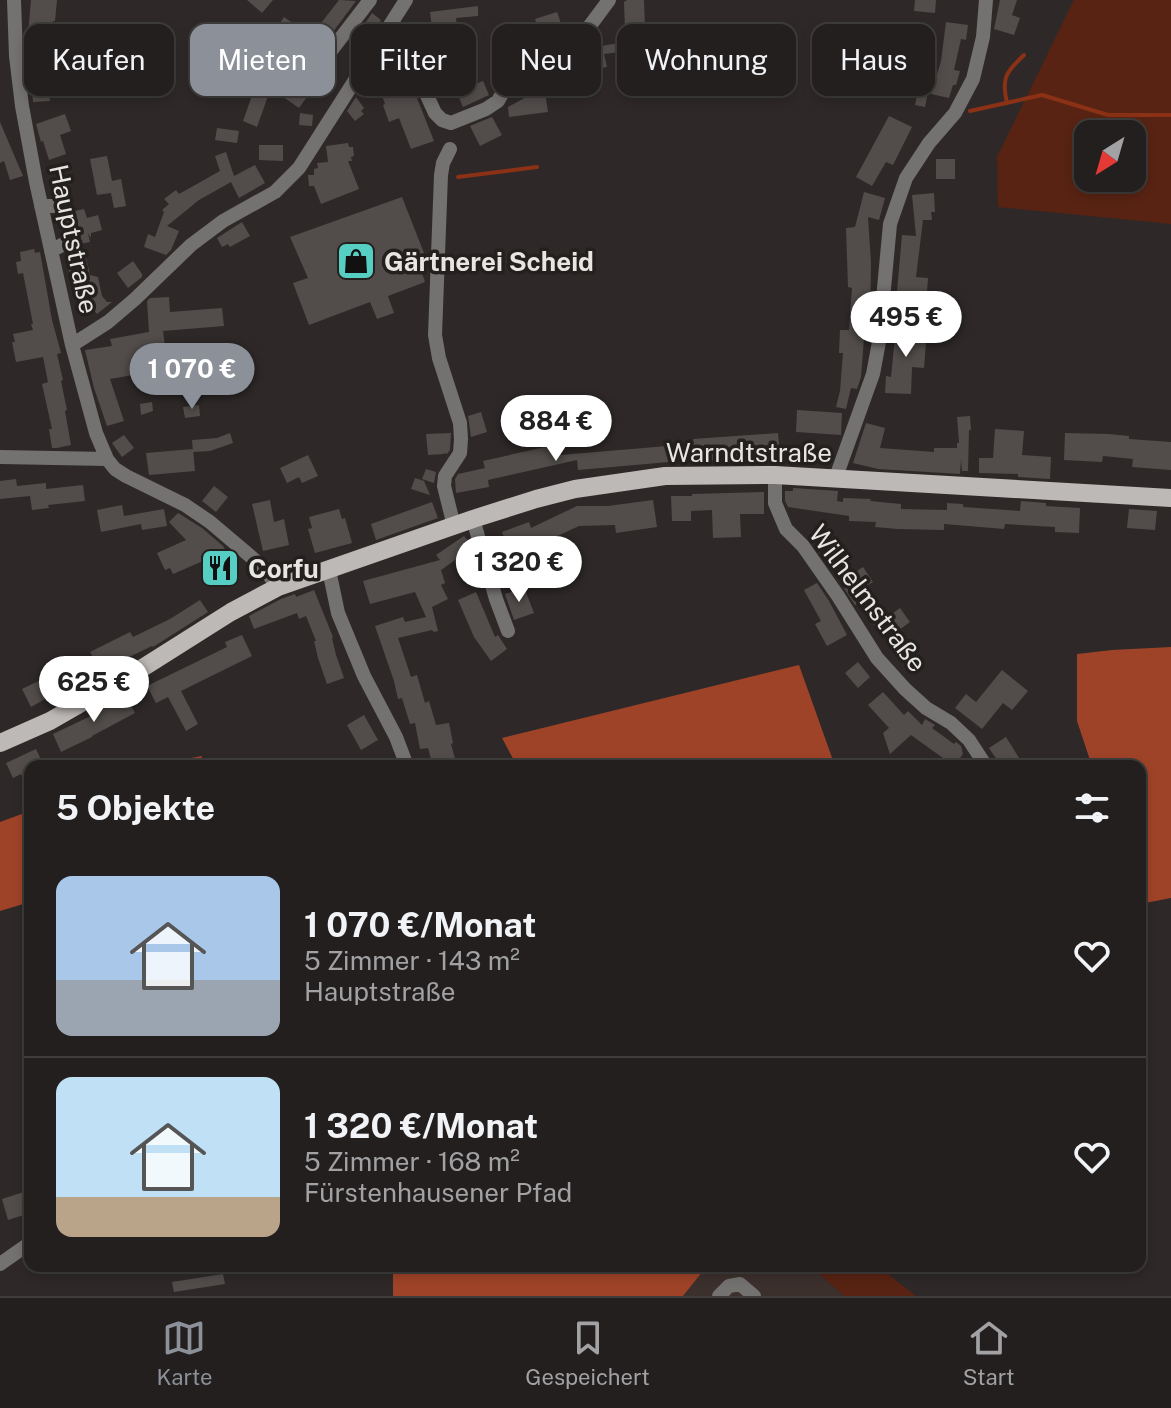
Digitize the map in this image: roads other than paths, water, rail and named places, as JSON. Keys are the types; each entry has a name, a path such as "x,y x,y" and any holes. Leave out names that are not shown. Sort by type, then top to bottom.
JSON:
{"main road":[{"name":"Warndtstraße","path":"0,743 50,721 278,587 473,519 575,489 665,476 775,475 1171,498"}],"street":[{"name":"Hauptstraße","path":"14,0 22,106 49,206 72,345 96,433 107,459"},
{"path":"335,46 370,0"},
{"path":"391,24 406,0"},
{"path":"427,96 435,113 451,123 486,109 498,101 521,59 578,36 589,27 609,0"},
{"path":"836,477 873,374 890,224 906,178 929,143 955,113 973,79 983,37 986,0"},
{"path":"72,345 108,322 223,221 275,192 286,182 299,168 351,86"},
{"path":"450,149 441,175 435,335 439,358 460,423 460,453 445,476 454,526"},
{"path":"49,206 64,206 71,240 57,247"},
{"path":"0,457 107,459 126,476 185,505 210,522 263,567 278,587"},
{"name":"Wilhelmstraße","path":"775,475 775,503 786,529 803,546 877,658 926,708 951,723 969,740 982,760"},
{"path":"473,519 508,631"},
{"path":"329,570 338,613 405,760"},
{"path":"1,1258 24,1246"},
{"path":"719,1296 729,1286 740,1284 754,1296"}],"waterway":[{"path":"1007,103 1006,76 1024,55"},
{"path":"970,111 1042,95 1108,115 1171,115"},
{"path":"458,177 537,167"}],"place":[{"name":"Gärtnerei Scheid","path":"356,261"},
{"name":"Corfu","path":"220,568"}]}
